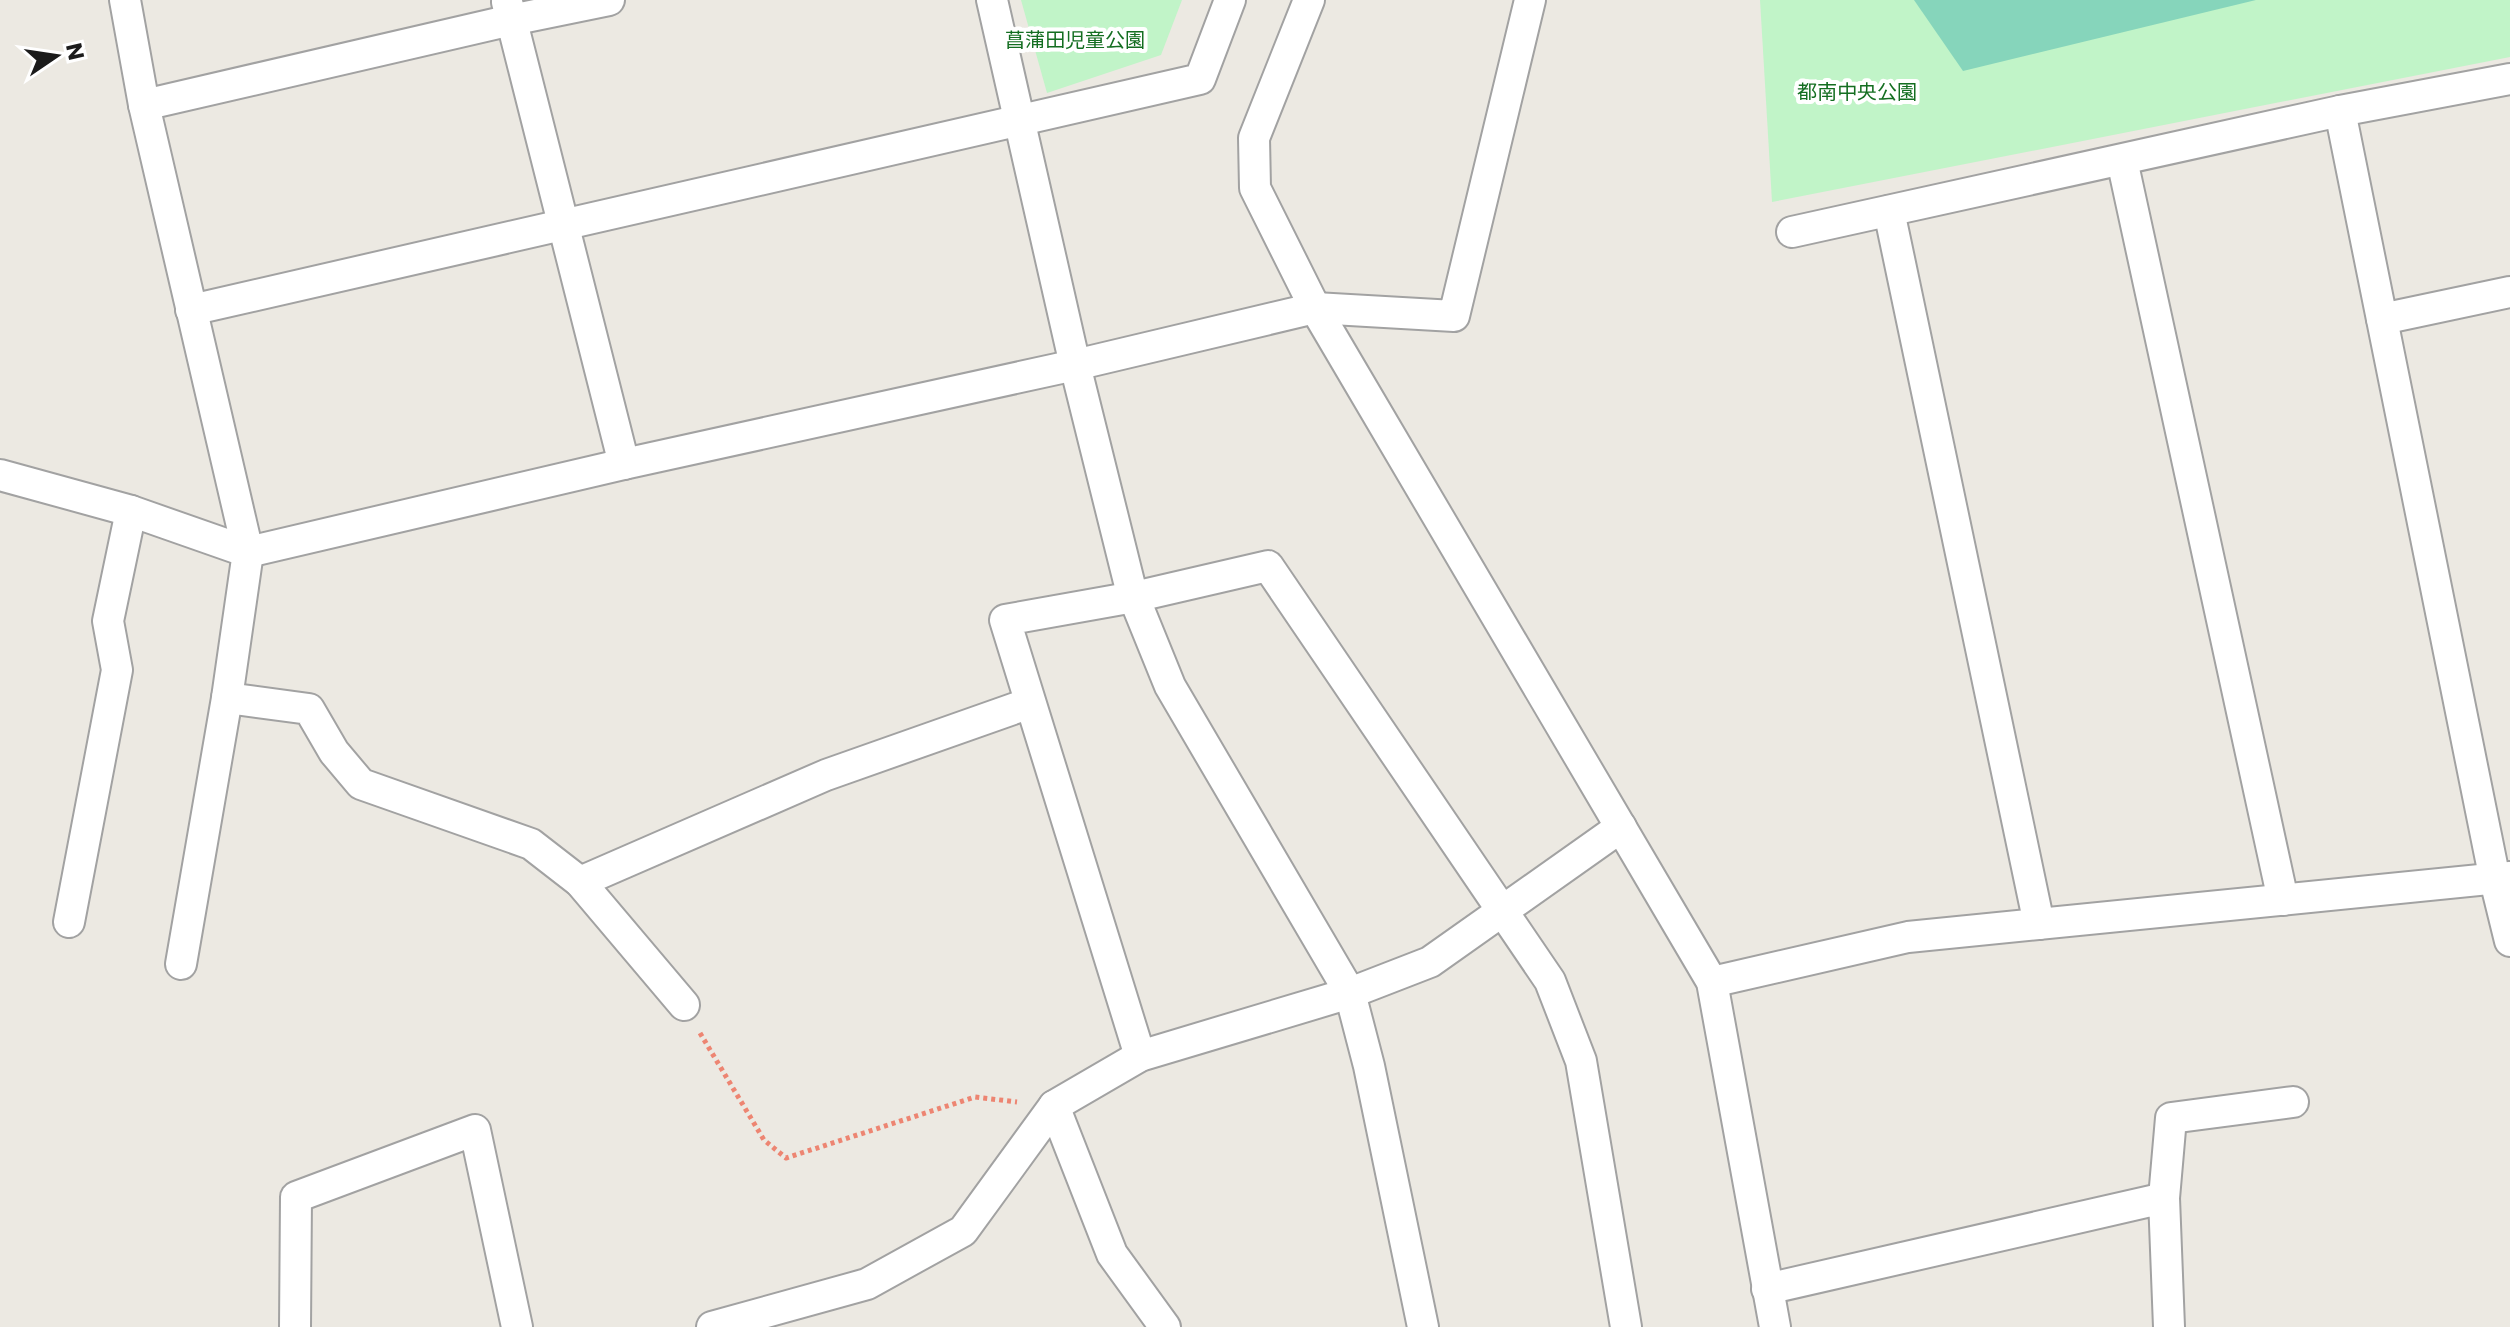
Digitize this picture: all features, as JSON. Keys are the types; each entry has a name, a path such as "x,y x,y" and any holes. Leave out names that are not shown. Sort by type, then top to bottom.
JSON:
{"street":[{"path":"125,0 144,105 248,552 227,698 181,964"},
{"path":"144,105 509,10 609,0"},
{"path":"992,0 1075,365 1134,597 1170,686 1350,993 1369,1066 1423,1327"},
{"path":"191,310 1200,79 1230,0"},
{"path":"1309,0 1254,138 1255,188 1315,308 1712,982 1775,1327"},
{"path":"0,475 131,511 248,552 1315,308 1454,316 1530,0"},
{"path":"509,10 624,464"},
{"path":"1792,232 2340,111 2510,79"},
{"path":"2340,111 2502,878 2510,941"},
{"path":"2122,160 2283,900"},
{"path":"1889,211 2039,924"},
{"path":"2382,319 2510,292"},
{"path":"69,922 117,670 108,621 131,511"},
{"path":"1140,1056 1005,620 1134,597 1268,566 1550,981 1581,1061 1626,1327"},
{"path":"227,698 309,709 334,752 361,784 531,844 580,882 684,1005"},
{"path":"580,882 826,775 1030,703"},
{"path":"712,1327 867,1284 963,1231 1054,1106 1140,1056 1350,993 1430,962 1621,827"},
{"path":"1712,982 1908,937 2502,878"},
{"path":"2169,1327 2164,1198 2171,1118 2293,1102"},
{"path":"1054,1106 1112,1254 1165,1327"},
{"path":"295,1327 296,1197 475,1130 517,1327"},
{"path":"1767,1289 2164,1198"}],"path":[{"path":"684,1005 764,1140 786,1158 975,1097 1054,1106"}],"green space":[{"name":"菖蒲田児童公園","path":"1021,0 1182,0 1161,55 1047,93"},
{"name":"都南中央公園","path":"1760,0 2510,0 2510,57 1772,202"},
{"path":"1914,0 2256,0 1963,71"}]}
